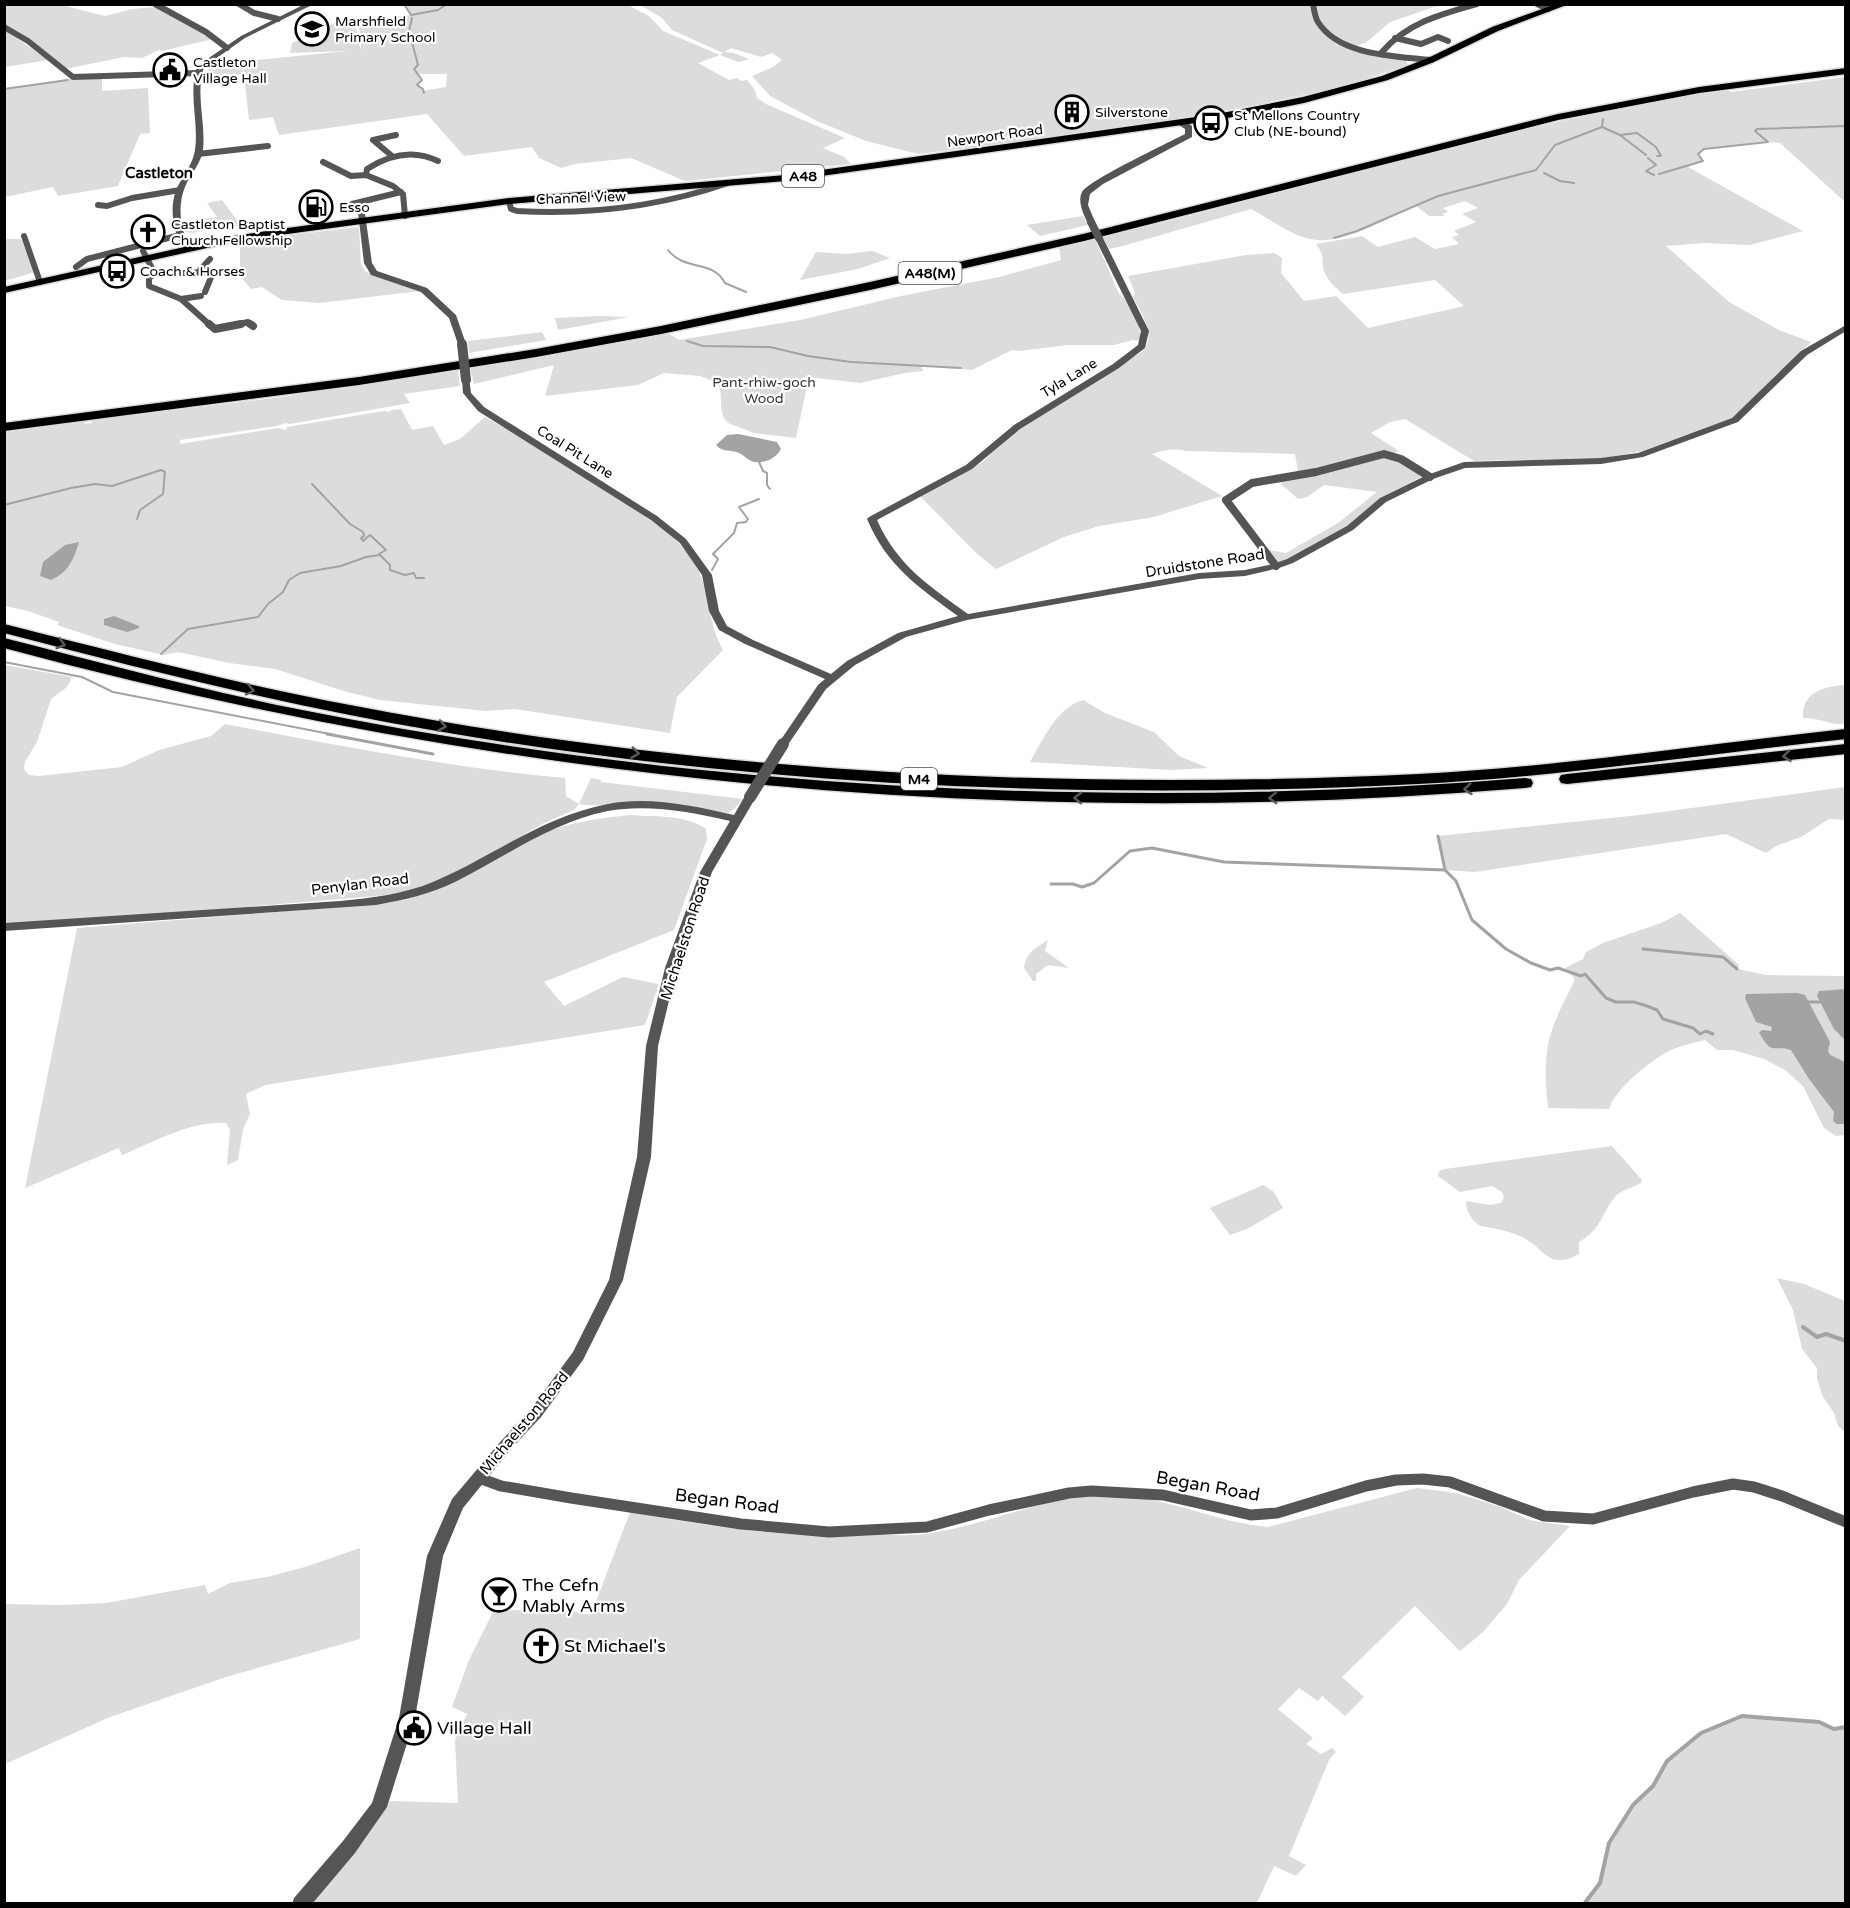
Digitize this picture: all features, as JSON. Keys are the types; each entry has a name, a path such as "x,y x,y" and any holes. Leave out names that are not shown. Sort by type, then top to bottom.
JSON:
{"highway":[{"name":"A48(M)","path":"4,418 180,399 336,378 655,325 1083,232 1565,110 1682,88 1845,67"},
{"name":"A48(M)","path":"4,427 351,382 661,330 892,281 1096,234 1558,117 1699,90 1845,71"},
{"name":"M4","path":"4,628 152,668 314,704 605,750 725,764 916,779 1119,786 1423,779 1553,769 1845,734"},
{"name":"M4","path":"4,643 187,690 316,717 479,746 716,776 888,791 1134,800 1350,796 1440,791 1845,749"}],"main road":[{"name":"Newport Road","path":"4,285 40,279 184,243 280,232 362,218 509,201 728,183 892,165 1182,123 1304,100 1361,85 1416,67 1543,6 1565,4"},
{"name":"Newport Road","path":"4,290 76,267 146,253"}],"street":[{"path":"155,4 206,32 226,48"},
{"path":"239,4 251,14 278,19"},
{"path":"155,274 146,253 176,240 184,243 178,206 180,190 198,154 198,73 201,66 226,48 278,19 311,4"},
{"path":"1313,4 1321,27 1347,45 1366,52 1431,60"},
{"path":"1382,52 1393,39 1424,22 1477,4"},
{"path":"4,27 28,41 73,77 198,73"},
{"path":"1393,39 1421,44 1438,37 1449,41"},
{"path":"1406,57 1416,67"},
{"name":"Tyla Lane","path":"966,617 901,568 877,533 872,519 969,467 1017,427 1116,366 1142,346 1145,331 1091,222 1084,205 1086,193 1100,182 1189,135 1189,128 1182,123"},
{"path":"392,156 373,140 396,135"},
{"path":"198,154 268,146"},
{"path":"366,175 367,169 374,163 392,156 417,153 438,161"},
{"path":"323,162 351,176 366,175 393,186 401,192 404,213"},
{"name":"Channel View","path":"509,201 511,209 517,211 613,212 664,203 728,183"},
{"path":"98,205 108,208 132,198 180,190"},
{"path":"352,204 401,192"},
{"name":"Coal Pit Lane","path":"362,218 368,263 374,273 424,290 453,317 462,344 466,393 481,410 654,518 683,541 707,575 714,611 723,628 831,678"},
{"path":"24,236 40,279"},
{"name":"Newport Road","path":"76,267 87,259 184,243"},
{"path":"199,271 210,259"},
{"path":"181,299 203,294 212,275 210,272 155,274 149,278 148,286 181,299 215,329 248,322 253,326"},
{"name":"Druidstone Road","path":"736,819 815,695 831,678 869,652 902,635 966,617 1200,576 1245,573 1276,566 1322,545 1350,528 1383,500 1430,477 1464,465 1601,461 1640,455 1735,420 1804,353 1845,327"},
{"path":"1276,566 1226,500 1252,483 1316,472 1384,454 1401,459 1430,477"},
{"name":"Penylan Road","path":"4,927 338,904 403,896 458,876 559,822 595,810 643,806 696,809 736,819"},
{"name":"Michaelston Road","path":"300,1904 349,1847 379,1807 407,1718 435,1556 458,1504 536,1413 578,1356 616,1280 644,1157 652,1046 671,968 706,872 736,819"},
{"name":"Began Road","path":"478,1478 501,1486 571,1498 741,1524 829,1532 927,1527 1012,1505 1069,1493 1091,1491 1163,1495 1251,1515 1277,1513 1366,1486 1396,1480 1423,1479 1450,1482 1544,1516 1593,1519 1693,1492 1733,1484 1754,1487 1782,1496 1845,1522"}],"green space":[{"path":"404,4 628,5 649,16 663,31 720,55 698,63 729,80 737,78 741,81 747,80 755,90 757,98 768,105 845,138 823,148 844,157 851,164 685,181 631,158 575,164 561,168 539,158 532,147 464,156 427,114 279,135 273,117 249,120 244,75 249,74 206,76 210,65 216,61 237,62 348,51 290,53 292,43 341,20 348,22 357,30 361,50 359,20 411,15","holes":["419,74 447,74 446,87 422,91 423,89 417,85 422,80"]},
{"path":"1315,4 1440,5 1390,22 1367,42 1356,46 1341,42 1329,32 1320,19"},
{"path":"5,5 62,5 105,16 132,9 156,7 213,39 159,50 142,58 124,57 65,69 5,25"},
{"path":"640,5 1311,5 1314,19 1322,30 1334,38 1362,50 1406,59 1408,65 1335,89 1208,114 1071,135 918,154 866,141 817,121 770,96 752,76 773,67 782,60 772,53 761,57 731,48 725,52 749,59 738,62 672,30 662,18"},
{"path":"5,30 48,60 5,67"},
{"path":"102,77 102,91 148,88 150,133 140,134 118,186 58,196 53,187 5,197 4,89 74,78"},
{"path":"1845,77 1845,202 1780,143 1768,142 1704,149 1698,154 1703,161 1688,167 1803,231 1750,245 1704,243 1666,246 1729,302 1779,330 1811,342 1732,418 1642,451 1609,458 1474,461 1405,419 1390,422 1371,433 1399,451 1395,452 1423,476 1380,498 1346,527 1279,563 1269,550 1286,553 1338,523 1377,492 1324,485 1307,497 1298,499 1281,484 1283,479 1299,478 1295,454 1164,451 1152,454 1222,496 1154,517 1099,526 1064,537 996,569 975,552 920,496 981,463 1016,431 1143,351 1147,344 1148,331 1133,297 1135,293 1128,276 1246,255 1274,253 1282,258 1281,273 1304,301 1336,296 1368,328 1464,306 1435,280 1343,294 1325,274 1322,256 1316,244 1362,236 1378,247 1415,237 1435,249 1459,244 1452,237 1459,235 1454,231 1476,222 1462,214 1478,208 1465,201 1443,208 1448,212 1442,214 1445,216 1429,216 1415,205 1378,224 1336,239 1302,237 1251,209 1109,249 1103,237 1557,122 1727,89 1730,92"},
{"path":"222,200 241,226 184,232 181,222 217,217 207,203"},
{"path":"1083,216 1088,225 1040,236 1027,225"},
{"path":"359,227 361,264 366,272 420,291 319,303 282,300 262,287 251,289 240,276 240,244"},
{"path":"4,239 21,239 35,272 5,281"},
{"name":"Pant-rhiw-goch Wood","path":"1095,239 1119,294 1128,302 1135,315 1140,341 1133,340 1114,345 1068,345 1012,350 972,370 921,366 923,371 860,383 809,377 796,438 754,433 728,423 723,414 718,383 700,376 664,373 638,385 545,396 554,365 474,384 470,368 668,333 679,340 800,320 901,296 999,277 1061,260 1059,247"},
{"path":"872,251 890,258 858,269 800,280 816,252 847,254"},
{"path":"629,317 558,330 555,318"},
{"path":"542,332 546,340 469,353 468,341"},
{"path":"458,370 460,386 404,394 410,403 180,440 180,444 278,428 286,430 287,427 401,409 412,430 433,426 444,445 460,439 485,417 540,449 664,530 687,552 699,571 714,627 723,650 677,697 670,733 515,709 486,711 380,700 275,669 229,663 178,652 164,655 115,644 57,625 59,622 28,611 5,606 4,431 86,421 84,424 92,423 91,420 274,398"},
{"path":"5,665 72,677 67,687 51,699 37,742 25,762 24,769 29,775 39,776 122,767 159,750 211,736 225,724 437,762 565,778 566,796 579,804 574,810 544,823 473,864 419,889 388,895 116,918 5,924"},
{"path":"1845,685 1843,724 1803,718 1806,702 1815,692"},
{"path":"1083,700 1105,713 1154,732 1179,756 1208,768 1170,770 1030,762 1058,717 1065,710"},
{"path":"591,778 601,780 601,782 743,799 728,813 663,803 579,804"},
{"path":"1845,787 1845,820 1829,819 1801,837 1776,846 1766,853 1726,834 1475,872 1445,870 1438,836 1640,815"},
{"path":"629,815 679,819 698,824 706,829 707,839 674,930 544,982 564,1006 623,977 659,984 645,1025 265,1085 246,1094 250,1114 243,1129 238,1160 227,1165 230,1130 226,1123 213,1123 187,1128 122,1155 119,1148 123,1146 25,1188 77,928 389,903 443,887 552,830 580,822"},
{"path":"1680,913 1739,965 1738,969 1766,975 1845,976 1845,1135 1836,1136 1824,1128 1803,1086 1785,1070 1764,1059 1733,1050 1717,1050 1705,1040 1673,1049 1652,1061 1626,1084 1609,1109 1548,1108 1546,1056 1552,1029 1574,982 1574,978 1565,968 1583,959 1586,952 1603,943 1661,923"},
{"path":"1048,940 1045,951 1069,968 1048,965 1036,974 1036,981 1033,981 1024,968 1025,963 1032,951"},
{"path":"1612,1146 1642,1180 1641,1183 1615,1197 1593,1232 1579,1242 1579,1254 1569,1259 1554,1259 1522,1237 1480,1226 1474,1221 1468,1212 1466,1201 1490,1205 1501,1203 1504,1197 1502,1192 1492,1186 1460,1192 1438,1176 1439,1171 1445,1169"},
{"path":"1263,1185 1274,1192 1283,1208 1247,1229 1230,1235 1210,1208"},
{"path":"1777,1278 1804,1284 1845,1301 1845,1432 1838,1426 1834,1413 1823,1397 1817,1379 1817,1368 1802,1349 1793,1310"},
{"path":"1417,1488 1456,1493 1501,1507 1529,1520 1570,1526 1519,1580 1507,1604 1482,1633 1460,1651 1415,1606 1342,1677 1364,1697 1345,1716 1322,1696 1318,1701 1299,1688 1278,1709 1313,1738 1306,1744 1321,1754 1332,1748 1336,1752 1329,1760 1289,1856 1306,1865 1296,1876 1274,1866 1257,1903 309,1904 363,1842 390,1801 458,1803 455,1740 467,1714 452,1707 469,1660 493,1612 515,1610 541,1612 546,1605 591,1615 630,1512 693,1523 787,1534 914,1535 954,1529 1060,1500 1104,1495 1167,1503 1227,1520 1268,1527"},
{"path":"360,1548 360,1639 226,1677 110,1717 5,1764 5,1604 106,1603 205,1585 208,1594 230,1583 267,1577 305,1567"},
{"path":"1742,1716 1818,1722 1834,1729 1845,1727 1845,1903 1584,1903 1600,1883 1609,1843 1633,1805 1653,1786 1667,1761 1701,1733"}],"shaded area":[{"path":"738,434 777,442 781,449 779,453 764,462 755,462 739,453 721,449 716,445 727,435"},
{"path":"79,542 72,560 62,574 51,580 40,576 43,562 65,545"},
{"path":"114,616 139,626 139,628 127,632 104,625 104,619"},
{"path":"1846,989 1845,1040 1834,1029 1817,996 1819,991"},
{"path":"1797,993 1805,995 1830,1042 1828,1051 1830,1055 1845,1062 1845,1124 1837,1124 1833,1121 1834,1112 1791,1050 1767,1045 1759,1032 1771,1031 1772,1027 1756,1022 1745,998 1746,994"}],"waterway":[{"path":"404,4 411,15 438,10 447,4"},
{"path":"412,18 409,31 418,65 414,69 422,80 417,85 423,89 424,93"},
{"path":"4,89 68,80"},
{"path":"1602,127 1603,119"},
{"path":"1659,174 1703,161 1698,154 1704,149 1768,142 1755,131 1757,129 1846,126"},
{"path":"1334,238 1357,231 1438,196 1536,170 1555,145 1602,127"},
{"path":"1602,127 1620,135"},
{"path":"1620,135 1637,133 1656,147 1661,156 1657,156"},
{"path":"1620,135 1646,155"},
{"path":"1648,158 1656,165 1646,171 1654,175"},
{"path":"1544,173 1560,181 1574,183"},
{"path":"668,250 682,261 713,271 725,283 746,292"},
{"path":"687,341 703,346 770,347 808,356 851,362 961,368"},
{"path":"759,462 763,471 767,473 767,485 770,489"},
{"path":"4,505 71,488 95,484 112,486 161,470 165,472 163,494 140,510 137,519"},
{"path":"312,484 350,524 363,532 364,536 361,538 363,541 370,535 386,550 380,555"},
{"path":"712,570 718,559 713,554 734,533 737,523 746,522 748,519 739,507 759,499"},
{"path":"161,654 188,629 258,617 268,604 283,592 289,580 300,573 341,566 366,557 380,555"},
{"path":"380,555 390,565 390,570 405,575 414,573 416,578 424,578"},
{"path":"4,662 82,677 113,692 335,735"},
{"path":"327,734 433,754"},
{"path":"1438,836 1445,870"},
{"path":"1051,884 1073,884 1082,887 1094,883 1130,851 1152,848 1224,862 1445,870"},
{"path":"1445,870 1456,881 1472,920 1506,949 1531,963 1550,970 1558,968 1581,976 1585,974 1606,998 1616,1002 1634,1002 1647,1006 1657,1010 1663,1019 1693,1028 1700,1034 1706,1031 1713,1034"},
{"path":"1643,949 1723,957 1737,969"},
{"path":"1808,1002 1820,1002"},
{"path":"1803,1327 1817,1337 1826,1334 1846,1341"},
{"path":"1584,1904 1600,1883 1609,1843 1633,1805 1653,1786 1667,1761 1701,1733 1742,1716 1819,1722 1834,1729 1846,1727"}],"place":[{"name":"Marshfield Primary School","path":"312,29"},
{"name":"Castleton Village Hall","path":"170,70"},
{"name":"Silverstone","path":"1072,112"},
{"name":"St Mellons Country Club (NE-bound)","path":"1211,123"},
{"name":"Esso","path":"316,207"},
{"name":"Castleton Baptist Church Fellowship","path":"148,232"},
{"name":"Coach & Horses","path":"117,271"},
{"name":"The Cefn Mably Arms","path":"499,1595"},
{"name":"St Michael's","path":"541,1646"},
{"name":"Village Hall","path":"414,1728"}],"district":[{"name":"Castleton","path":"159,173"}]}
